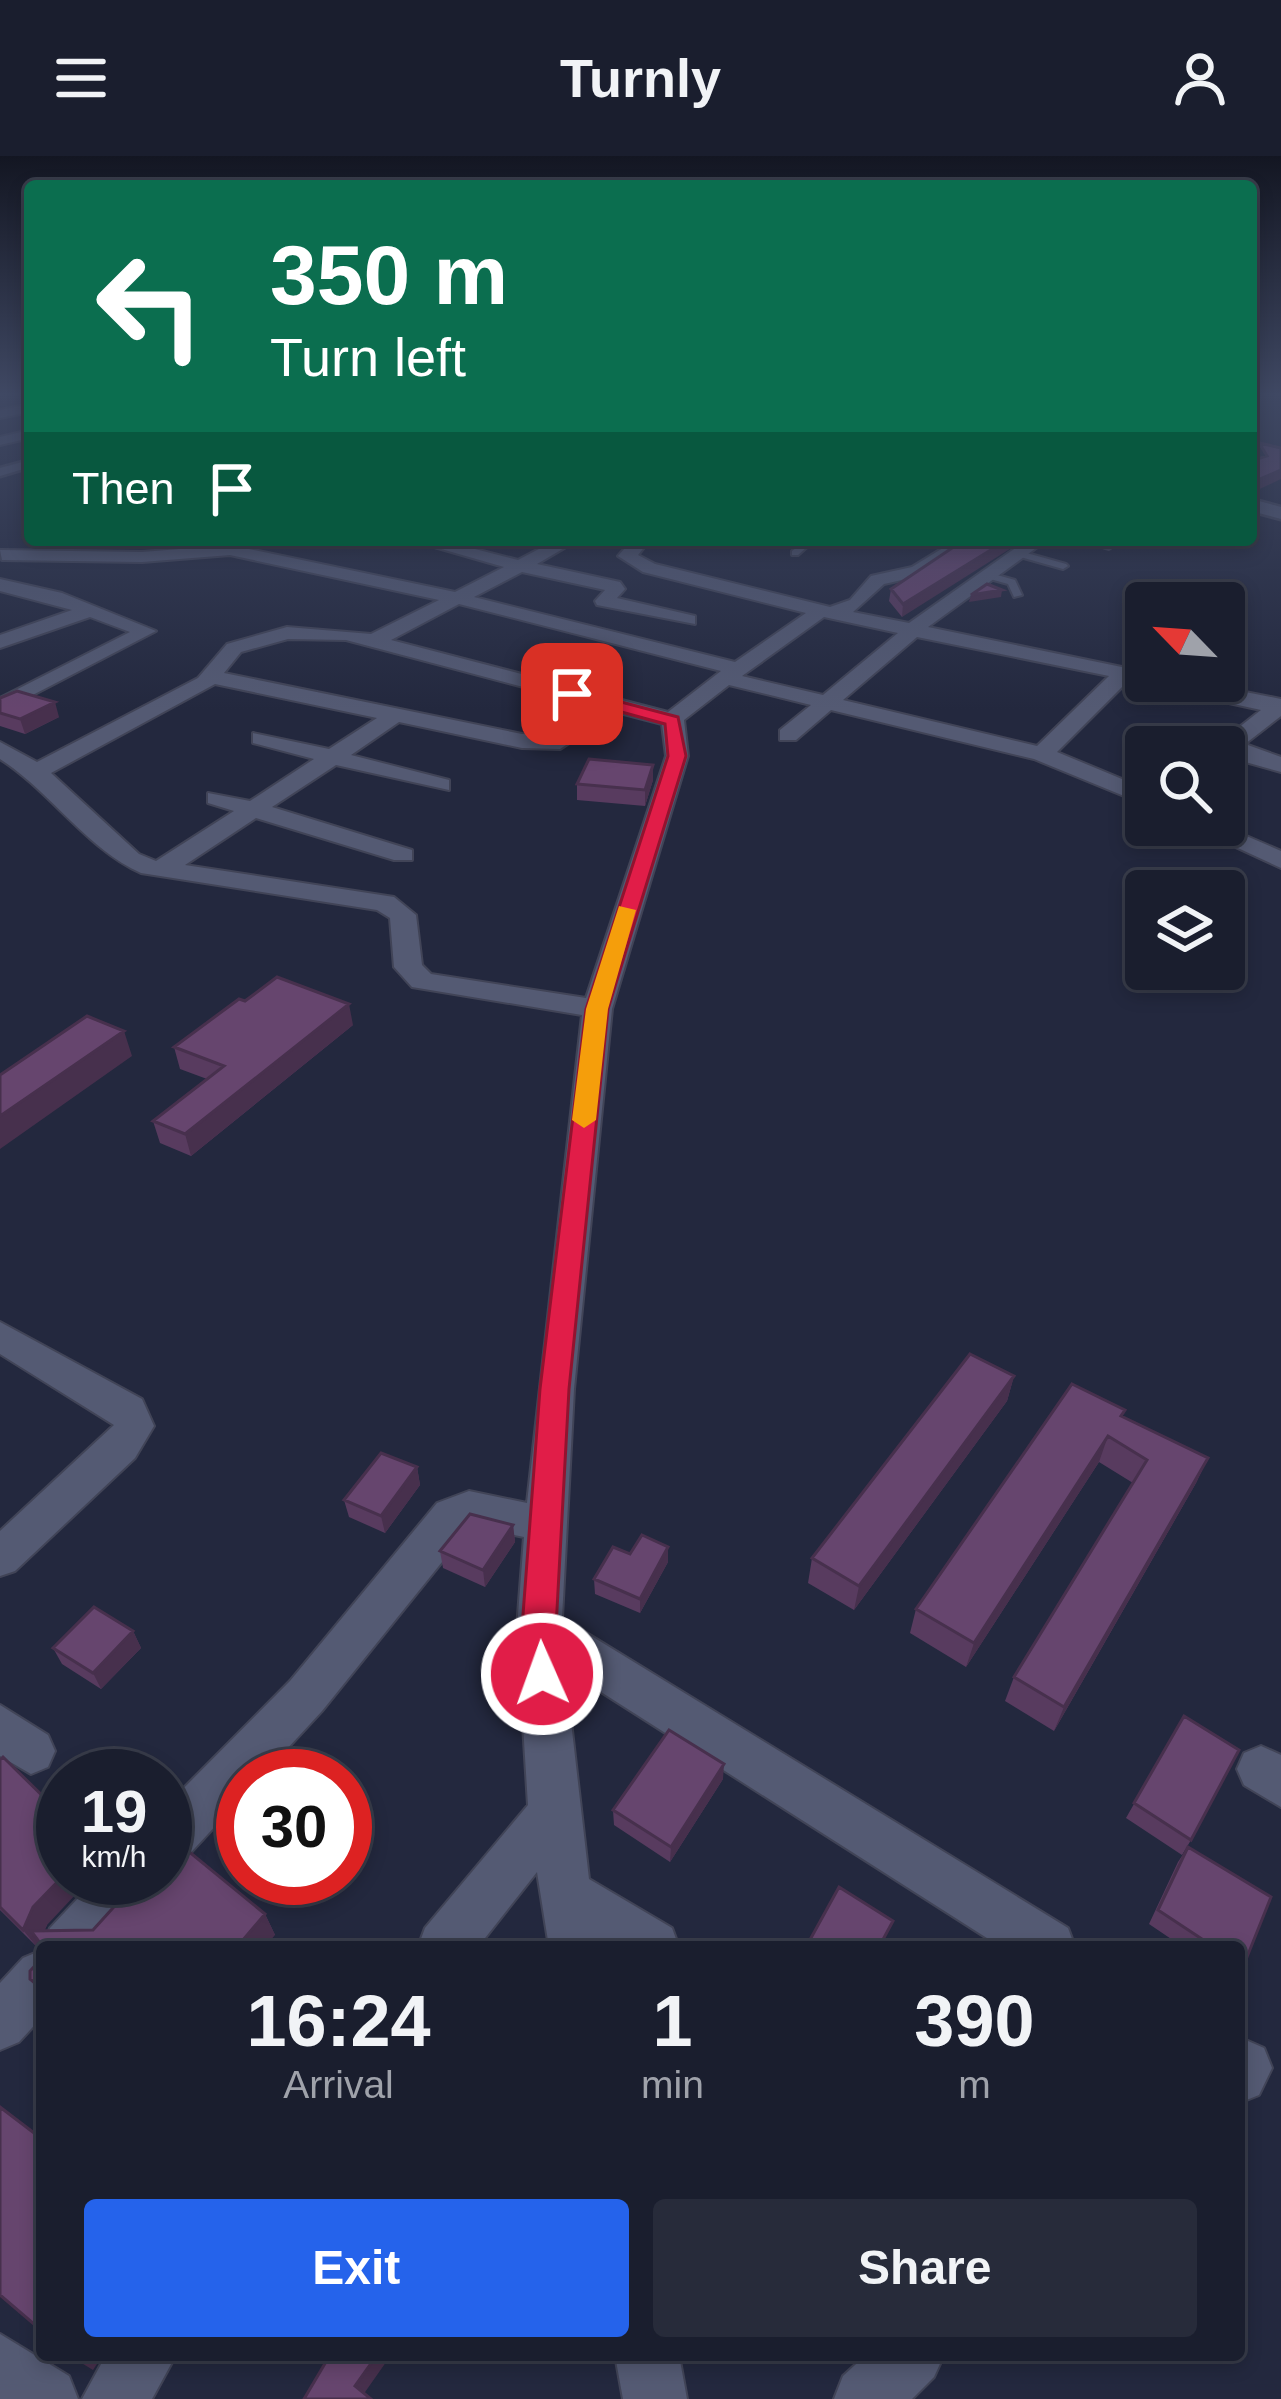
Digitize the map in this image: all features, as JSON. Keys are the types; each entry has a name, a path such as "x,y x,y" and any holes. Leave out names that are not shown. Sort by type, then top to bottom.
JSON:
{"street":[{"path":"442,546 613,586 616,589 604,601 688,620"},
{"path":"373,641 558,546"},
{"path":"627,546 627,556 633,561 735,590 1125,673"},
{"path":"574,1941 553,1813 539,1628 545,1524 597,1009 677,756 673,721 683,707 827,612 857,604 878,580 918,571 958,546"},
{"path":"788,735 913,630 1027,547"},
{"path":"1,555 142,557 211,548 452,597 649,647 831,702 1042,754 1125,789"},
{"path":"0,585 146,631 0,706"},
{"path":"649,647 735,590"},
{"path":"0,642 90,610"},
{"path":"36,772 212,677 225,654 268,636 346,634 673,721"},
{"path":"212,677 400,712 522,741 560,742 612,704"},
{"path":"1042,754 1125,683"},
{"path":"1245,699 1280,707"},
{"path":"1245,733 1280,707"},
{"path":"161,870 400,712"},
{"path":"261,738 441,785"},
{"path":"0,749 36,772 130,859 161,870 393,906 403,915 408,967 422,981 597,1009"},
{"path":"1245,753 1281,765"},
{"path":"215,798 390,851 308,890"},
{"path":"1245,844 1281,860"},
{"path":"0,1336 128,1410 134,1426 121,1447 0,1558"},
{"path":"192,1815 306,1696 452,1514 469,1508 545,1524"},
{"path":"539,1628 1039,1941"},
{"path":"449,1941 553,1813"},
{"path":"566,1894 643,1941"},
{"path":"74,1941 107,1905"},
{"path":"0,2023 36,1984"},
{"path":"114,2399 140,2361"},
{"path":"648,2361 655,2399"},
{"path":"866,2399 905,2361"},
{"path":"0,2366 46,2399"}],"lane":[{"path":"795,553 804,546"},
{"path":"1027,547 1063,566"},
{"path":"986,575 1012,582 1017,595"}],"building":[{"path":"955,546 997,546 903,604 891,589"},
{"path":"987,584 1002,590 971,595"},
{"path":"17,691 55,702 20,719 0,713 0,698"},
{"path":"589,759 653,765 645,790 577,784"},
{"path":"277,977 349,1004 185,1134 153,1121 224,1066 174,1047"},
{"path":"87,1016 124,1031 0,1116 0,1075"},
{"path":"970,1354 1014,1376 859,1586 812,1558"},
{"path":"1072,1384 1125,1410 1121,1416 1208,1458 1064,1707 1014,1677 1147,1460 1108,1436 974,1643 916,1609"},
{"path":"381,1453 417,1467 381,1516 344,1500"},
{"path":"470,1514 513,1525 483,1570 440,1551"},
{"path":"642,1535 668,1547 640,1599 594,1579 613,1547 630,1554"},
{"path":"94,1607 133,1631 93,1673 53,1648"},
{"path":"1184,1716 1239,1750 1191,1840 1134,1803"},
{"path":"669,1730 724,1764 671,1847 613,1810"},
{"path":"3,1757 36,1789 36,1904 23,1930 0,1907"},
{"path":"1188,1847 1271,1897 1245,1962 1245,1941 1205,1941 1158,1910"},
{"path":"192,1854 216,1874 216,1905 254,1905 265,1914 242,1941 38,1941 31,1931 93,1930 116,1905 192,1905"},
{"path":"839,1887 893,1921 882,1941 809,1941"},
{"path":"0,2107 36,2134 36,2326 0,2295"},
{"path":"326,2361 373,2361 355,2386 371,2399 304,2399"}],"slow traffic":[{"path":"584,1120 597,1009 626,910"}],"route":[{"path":"542,1674 539,1628 555,1389 597,1009 677,756 673,721 572,694"}]}
